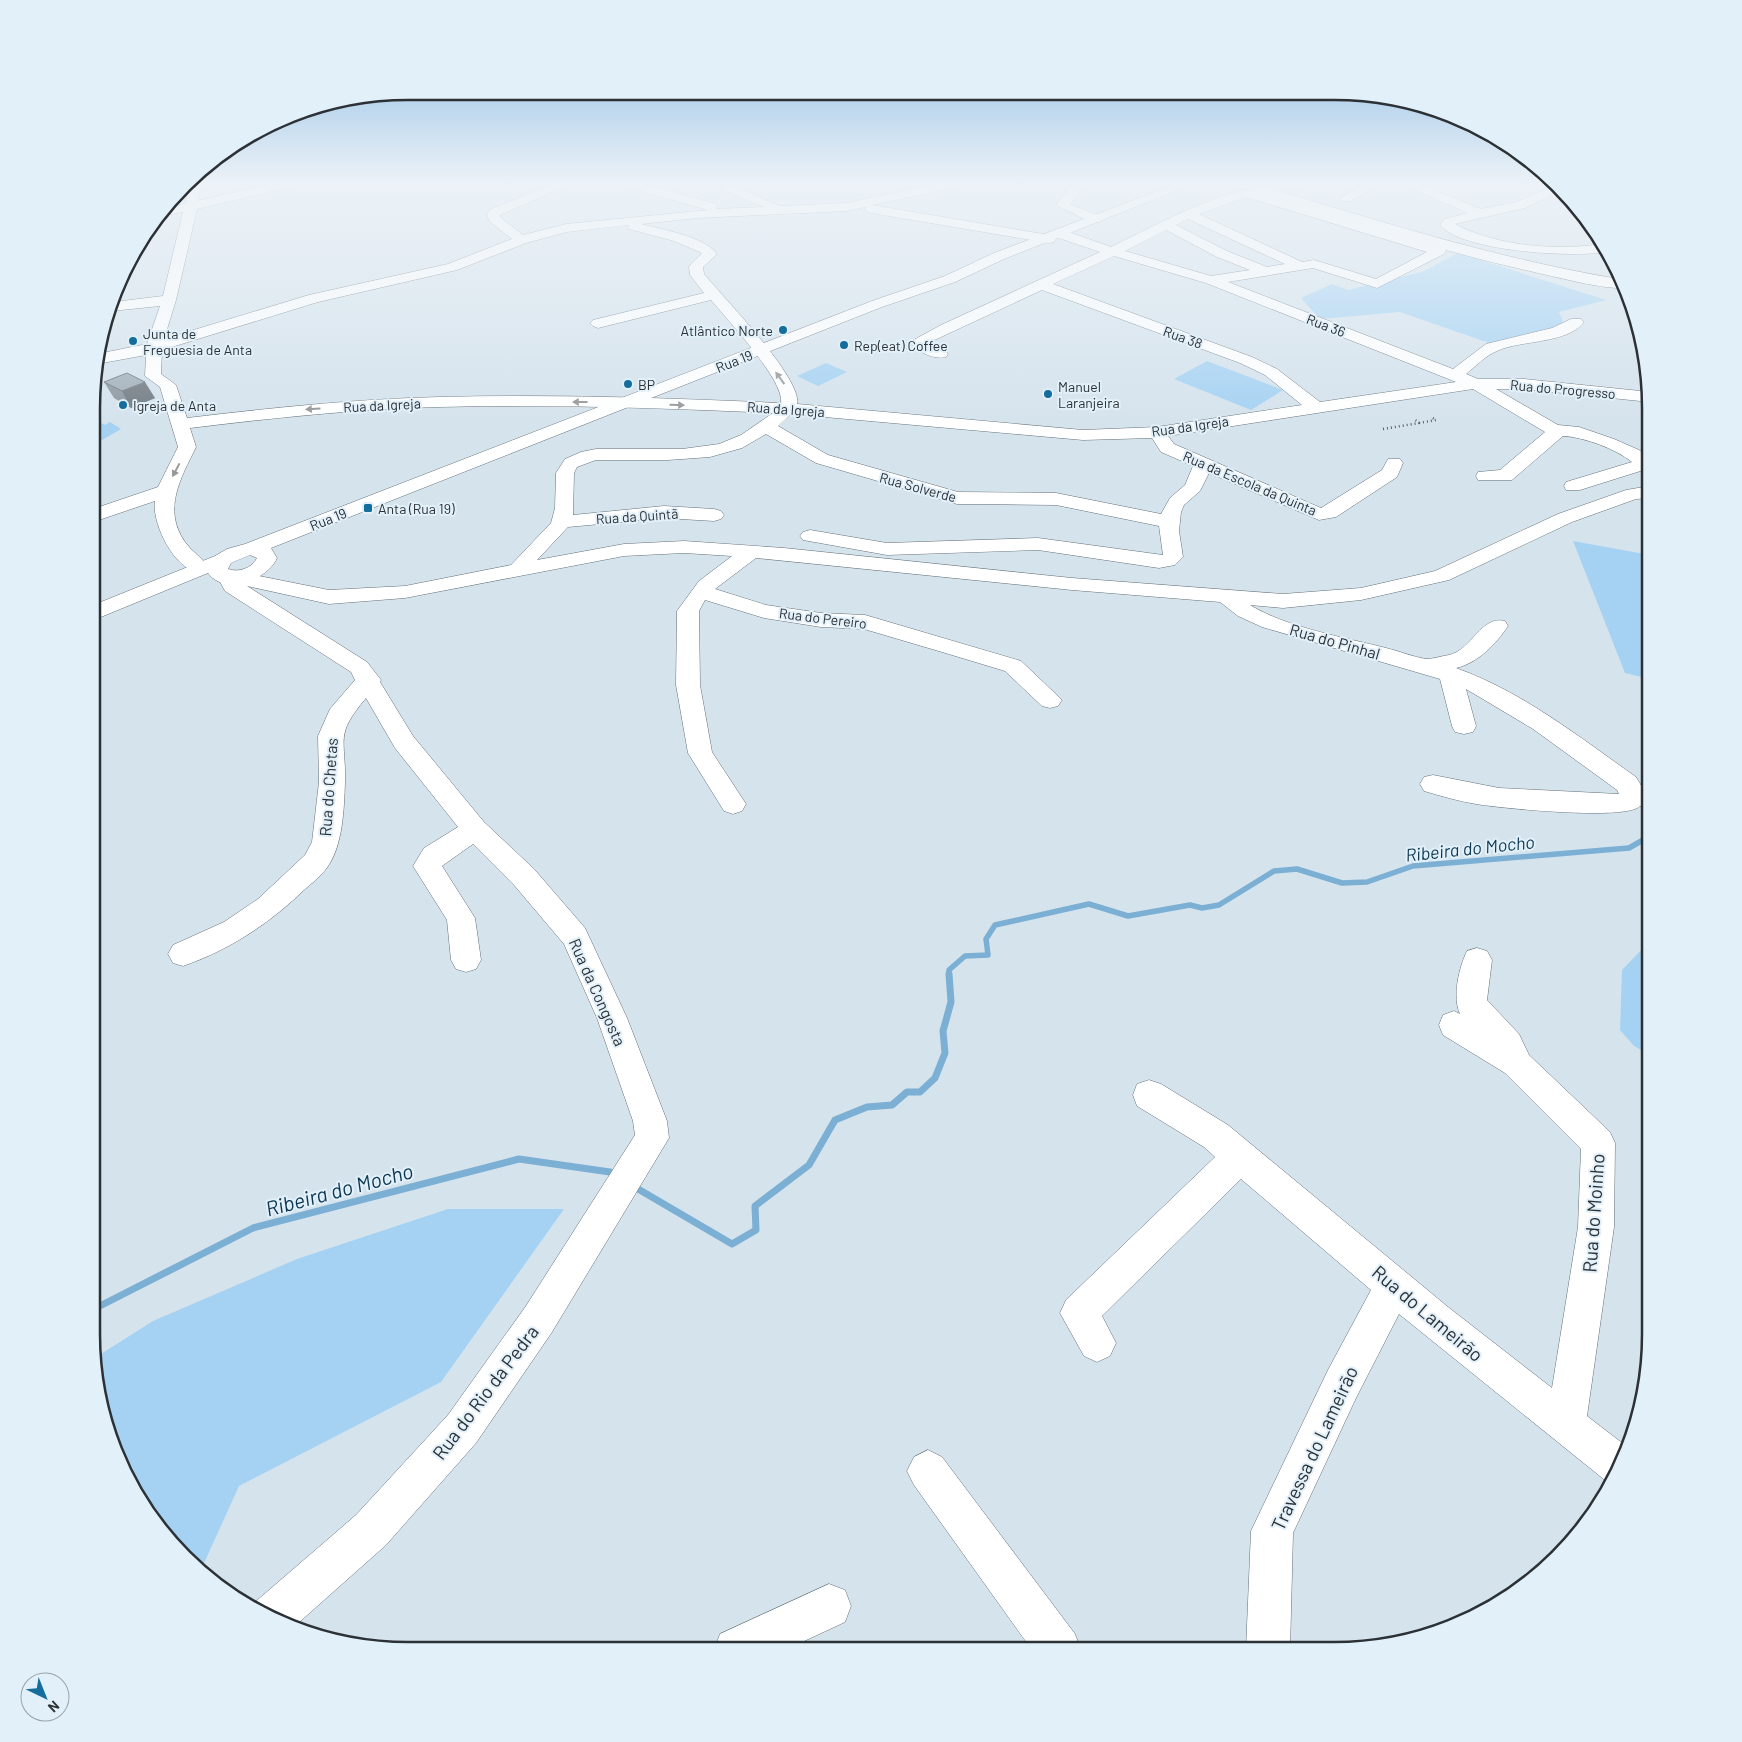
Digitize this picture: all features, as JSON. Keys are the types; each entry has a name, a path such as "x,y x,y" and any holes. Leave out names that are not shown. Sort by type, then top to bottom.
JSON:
{"street":[{"path":"178,262 169,300 154,347 153,376 168,385 187,447 166,491 162,505 176,544 199,568"},
{"path":"105,357 154,347 276,308 452,267 464,262"},
{"path":"519,570 527,558 541,547 560,522 564,513 566,474 568,466 573,461 599,455 668,455 718,449 746,440 787,408 790,399 789,390 761,350 713,295 695,270 700,262"},
{"name":"Rua 19","path":"226,572 235,552 261,563 300,530 987,262"},
{"path":"940,354 922,346 918,342 1089,262"},
{"name":"Rua 36","path":"1152,262 1211,280 1456,376 1483,384"},
{"path":"1243,262 1265,271"},
{"path":"1292,262 1300,266"},
{"path":"1211,280 1314,264 1377,284 1418,262"},
{"path":"1512,262 1615,283"},
{"path":"1514,262 1520,264"},
{"name":"Rua 38","path":"1040,284 1272,372 1316,408"},
{"path":"598,323 713,295"},
{"path":"117,306 169,300"},
{"path":"1456,376 1483,353 1496,345 1538,337 1570,327 1576,322"},
{"path":"1510,347 1500,365 1483,384 1554,430 1573,431 1608,443 1633,454 1642,462"},
{"name":"Rua da Igreja","path":"181,424 294,410 439,402 629,402 787,408 1050,433 1116,435 1156,432 1483,384"},
{"name":"Rua do Progresso","path":"1483,384 1591,390 1641,397"},
{"path":"765,407 761,421 766,426"},
{"name":"Rua Solverde","path":"766,426 822,459 957,498 1056,499 1169,522"},
{"path":"1485,476 1505,476 1554,436 1554,430"},
{"name":"Rua da Escola da Quinta","path":"1156,432 1168,448 1203,465 1319,514 1330,513 1390,473 1394,463"},
{"path":"810,536 886,549 1038,544 1160,562 1168,561 1173,557 1169,522 1173,507 1179,499 1188,493 1203,465"},
{"path":"1572,486 1642,465"},
{"path":"100,514 166,491"},
{"path":"174,581 226,572 261,563 302,593 329,597 405,592 624,550 684,547 784,554 1226,598 1284,601 1361,594 1442,576 1565,518 1633,494 1642,493"},
{"name":"Rua da Quintã","path":"560,522 664,512 714,515"},
{"path":"733,804 700,753 688,685 688,610 693,600 712,580 750,552"},
{"path":"100,610 174,581 199,568 226,572"},
{"name":"Rua da Congosta","path":"226,572 232,586 359,667 369,680 404,742 475,829 524,877 575,937 612,1018 650,1121 652,1138 625,1181"},
{"name":"Rua do Pereiro","path":"702,592 764,611 821,620 865,622 1012,666 1050,700"},
{"path":"295,625 302,614 329,597"},
{"name":"Rua do Pinhal","path":"1226,598 1249,615 1340,645 1450,674 1478,685 1531,716 1627,784 1641,797 1629,802 1613,804 1491,798 1457,792 1433,784"},
{"path":"1426,667 1459,660 1480,646 1497,626"},
{"path":"1450,674 1464,726"},
{"name":"Rua do Chetas","path":"183,954 234,930 248,921 268,906 316,862 325,842 332,782 330,736 338,715 369,680"},
{"path":"466,960 461,918 427,866 434,855 475,829"},
{"name":"Rua do Moinho","path":"1477,960 1471,1004 1508,1044 1517,1065 1598,1143 1596,1227 1566,1425"},
{"path":"1454,1025 1517,1065"},
{"name":"Rua do Lameirão","path":"1150,1095 1216,1136 1394,1286 1614,1462"},
{"path":"1098,1343 1080,1313 1240,1156"},
{"name":"Rua do Rio da Pedra","path":"277,1612 370,1530 462,1429 539,1319 625,1181"},
{"name":"Travessa do Lameirão","path":"1268,1642 1272,1531 1342,1384 1394,1286"},
{"path":"928,1471 1053,1642"},
{"path":"753,1642 829,1606"}],"shaded area":[{"path":"1440,262 1487,262 1606,300 1559,312 1565,327 1492,344 1400,312 1320,319 1301,298 1332,284 1348,290 1422,272"},
{"path":"1207,361 1283,390 1251,410 1174,379"},
{"path":"826,363 847,372 818,386 797,376"},
{"path":"100,422 105,425 110,422 121,429 100,441"},
{"path":"1573,541 1642,554 1642,677 1625,673"},
{"path":"1642,949 1642,1050 1634,1046 1620,1030 1622,970"},
{"path":"448,1209 564,1209 441,1382 239,1486 204,1564 190,1552 152,1505 123,1452 106,1394 101,1354 153,1321 297,1259"}],"building":[{"path":"127,373 145,382 122,391 104,382"}],"waterway":[{"name":"Ribeira do Mocho","path":"949,974 949,970 965,956 988,955 986,939 995,925 1089,904 1128,916 1190,905 1202,908 1219,905 1274,871 1297,869 1342,883 1367,882 1413,866 1629,848 1642,841"},
{"name":"Ribeira do Mocho","path":"633,1186 732,1244 756,1230 755,1206 809,1165 835,1120 867,1107 892,1105 907,1092 920,1092 935,1078 945,1053 943,1031 951,1002 949,974"},
{"name":"Ribeira do Mocho","path":"100,1306 253,1228 519,1159 610,1172"}],"railway":[{"path":"1419,423 1436,420 1431,417"},
{"path":"1414,419 1419,423"},
{"path":"1383,429 1419,423"}],"place":[{"name":"Atlântico Norte","path":"783,330"},
{"name":"Junta de Freguesia de Anta","path":"133,341"},
{"name":"Rep(eat) Coffee","path":"844,345"},
{"name":"BP","path":"628,384"},
{"name":"Manuel Laranjeira","path":"1048,394"},
{"name":"Igreja de Anta","path":"123,405"},
{"name":"Anta (Rua 19)","path":"368,508"}]}
